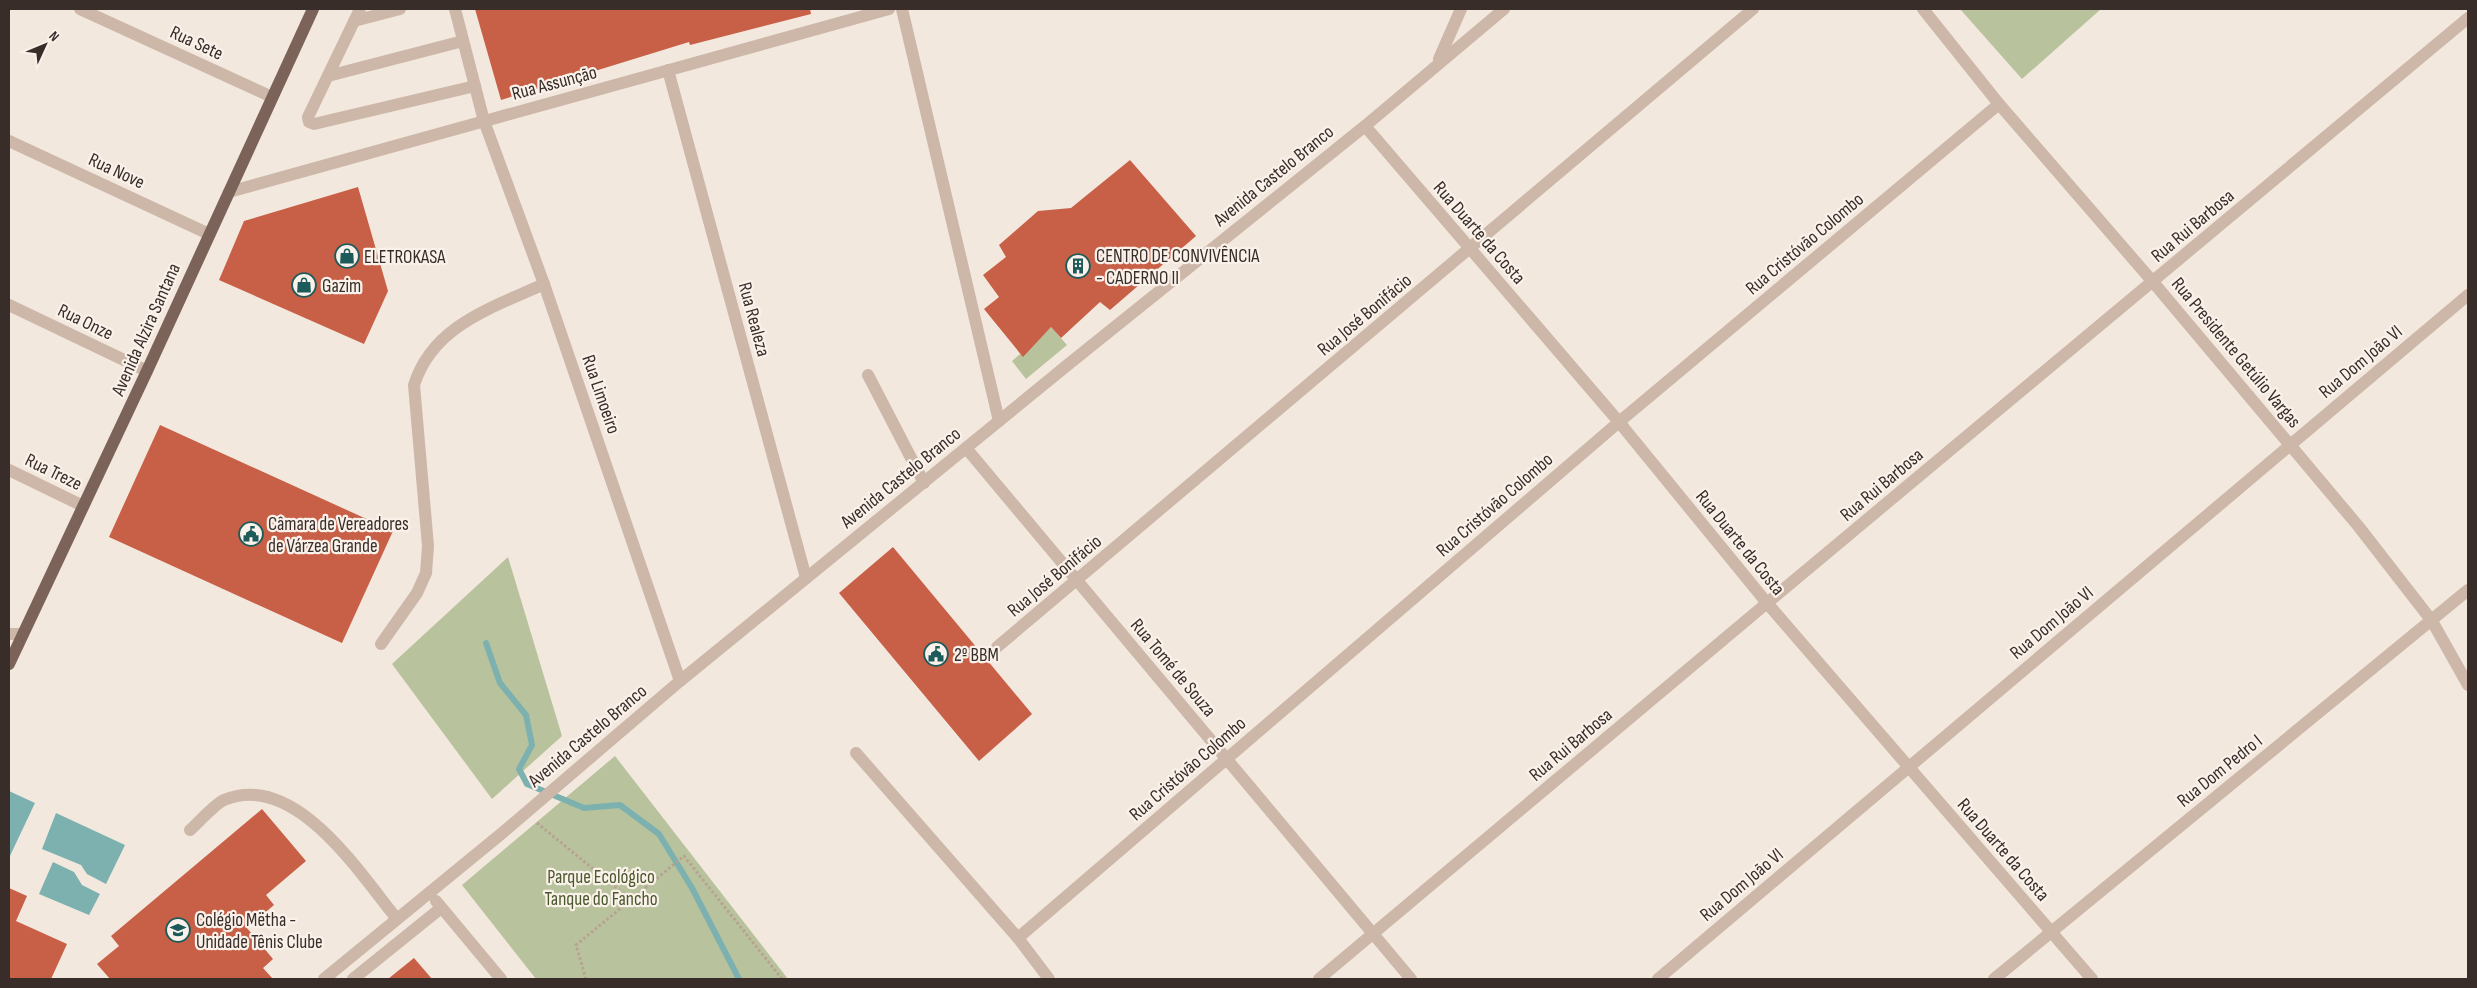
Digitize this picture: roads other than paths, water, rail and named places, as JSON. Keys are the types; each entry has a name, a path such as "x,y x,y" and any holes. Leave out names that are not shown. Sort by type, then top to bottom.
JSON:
{"main road":[{"name":"Avenida Alzira Santana","path":"9,664 147,371 313,9"}],"street":[{"name":"Rua Sete","path":"80,9 272,97"},
{"path":"360,9 308,117 309,122 314,124 475,86"},
{"path":"354,21 400,9"},
{"name":"Rua Limoeiro","path":"455,9 484,121 544,284 680,681"},
{"name":"Rua Assunção","path":"229,192 889,9"},
{"path":"902,9 999,421"},
{"path":"1438,62 1461,9"},
{"name":"Avenida Castelo Branco","path":"324,979 525,813 680,681 1365,126 1438,62 1504,9"},
{"name":"Rua José Bonifácio","path":"997,647 1754,9"},
{"name":"Rua Presidente Getúlio Vargas","path":"1922,9 1999,104 2154,282 2359,526 2432,621 2468,685"},
{"name":"Rua Rui Barbosa","path":"1319,979 2468,18"},
{"path":"328,76 463,41"},
{"name":"Rua Realeza","path":"668,70 806,578"},
{"name":"Rua Cristóvão Colombo","path":"1018,938 1619,422 1999,104"},
{"name":"Rua Duarte da Costa","path":"1365,126 1619,422 1767,603 2092,979"},
{"name":"Rua Nove","path":"9,140 209,234"},
{"path":"381,644 417,593 426,573 428,546 414,385 421,365 436,345 455,327 544,284"},
{"name":"Rua Dom João VI","path":"1658,979 2468,295"},
{"name":"Rua Onze","path":"9,305 147,371"},
{"path":"868,374 924,483"},
{"name":"Rua Tomé de Souza","path":"966,448 1411,979"},
{"name":"Rua Treze","path":"9,470 83,506"},
{"name":"Rua Dom Pedro I","path":"1994,979 2050,931 2468,590"},
{"path":"9,634 23,634"},
{"path":"856,753 1018,938 1049,979"},
{"path":"190,830 224,800 248,795 274,798 295,808 326,834 397,919"},
{"path":"429,893 501,979"},
{"path":"353,979 441,908"}],"water":[{"path":"9,791 35,803 9,858"},
{"path":"56,813 125,845 106,884 87,874 81,865 42,849"},
{"path":"53,862 74,872 82,885 100,894 89,915 39,894"}],"waterway":[{"path":"486,643 500,683 526,715 532,745 519,769 527,784 584,808 620,805 659,834 692,888 739,979"}],"place":[{"name":"ELETROKASA","path":"347,256"},
{"name":"CENTRO DE CONVIVÊNCIA - CADERNO II","path":"1078,266"},
{"name":"Gazim","path":"304,285"},
{"name":"Câmara de Vereadores de Várzea Grande","path":"251,534"},
{"name":"2º BBM","path":"936,654"},
{"name":"Colégio Mëtha - Unidade Tênis Clube","path":"178,930"}],"park label":[{"name":"Parque Ecológico Tanque do Fancho","path":"601,887"}]}
